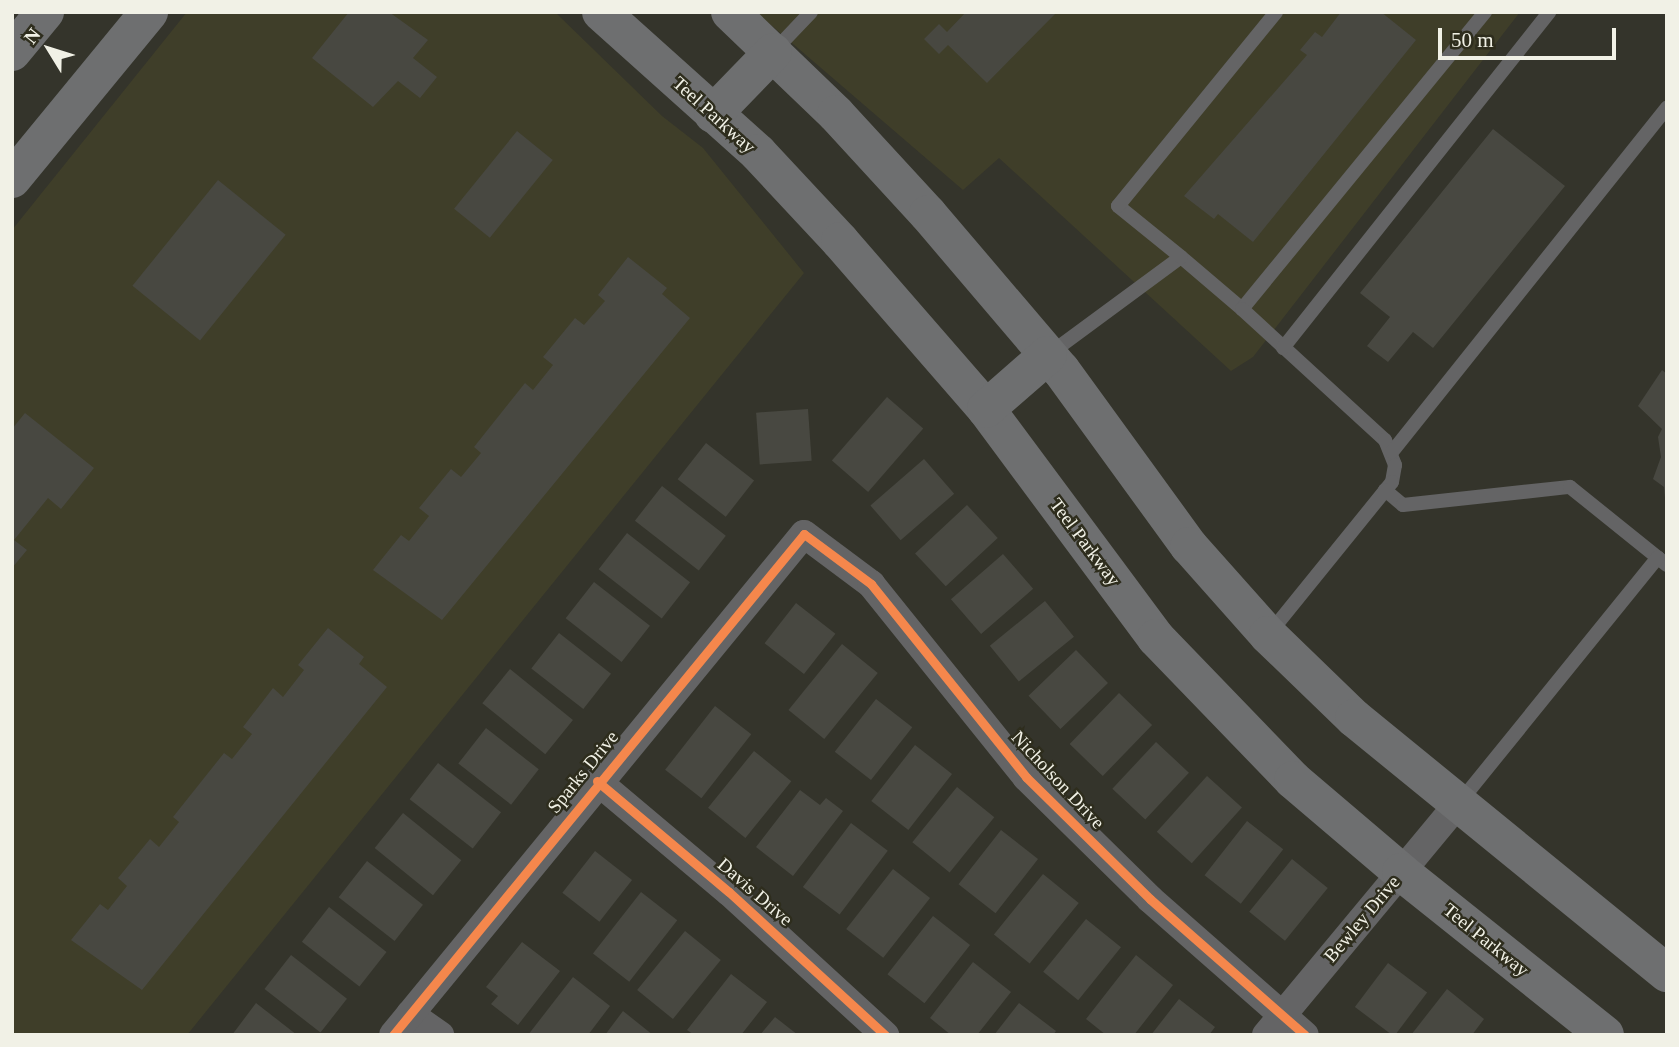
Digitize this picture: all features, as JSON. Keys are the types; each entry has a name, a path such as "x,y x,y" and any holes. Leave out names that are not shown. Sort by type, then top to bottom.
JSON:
{"main road":[{"path":"12,52 45,12"},
{"path":"12,179 149,12"},
{"name":"Teel Parkway","path":"601,12 758,153 839,241 986,409 1156,638 1293,780 1401,872 1605,1035"},
{"path":"730,12 773,52 928,214 1048,355 1189,546 1268,635 1354,718 1667,973"},
{"path":"713,114 773,52"},
{"path":"986,409 1048,355"}],"street":[{"name":"Sparks Drive","path":"402,1024 597,781 804,534"},
{"name":"Nicholson Drive","path":"804,534 871,584 1026,777 1273,1025 1304,1035"},
{"name":"Davis Drive","path":"597,781 729,892 885,1035"},
{"name":"Bewley Drive","path":"1273,1025 1458,804"},
{"path":"402,1024 440,1035"}],"lane":[{"path":"773,52 811,12"},
{"path":"1268,635 1385,490 1395,465 1392,452 1378,434 1241,309 1118,206 1276,12"},
{"path":"1241,309 1485,12"},
{"path":"1283,348 1549,12"},
{"path":"1392,452 1667,107"},
{"path":"1048,355 1181,257"},
{"path":"1385,490 1403,505 1570,487 1662,561 1458,804"}],"shaded area":[{"path":"187,12 555,12 662,116 703,148 804,273 187,1035 12,1035 12,230"},
{"path":"756,12 1520,12 1253,357 1231,371 999,158 963,190"}],"building":[{"path":"349,12 389,12 428,40 413,58 437,77 420,98 398,81 373,107 312,58"},
{"path":"966,12 1057,12 987,83 948,45 939,54 924,39 939,24 947,32"},
{"path":"1341,12 1381,12 1416,40 1253,242 1218,214 1214,219 1184,196 1307,55 1300,50 1315,32 1322,37"},
{"path":"1493,129 1565,186 1433,348 1413,332 1388,362 1367,346 1390,317 1360,293"},
{"path":"517,131 553,160 490,238 454,209"},
{"path":"218,180 286,235 200,340 132,286"},
{"path":"628,257 667,288 662,294 690,318 442,620 373,570 401,535 409,541 429,516 419,508 451,469 461,477 481,453 474,447 525,383 533,390 553,365 543,357 575,318 584,325 605,301 598,295"},
{"path":"1662,370 1667,374 1665,498 1664,487 1653,479 1661,457 1658,437 1662,429 1638,406"},
{"path":"887,397 923,428 868,492 832,460"},
{"path":"808,409 812,461 760,465 756,413"},
{"path":"25,413 94,468 61,509 48,498 14,540 27,550 12,568 12,429"},
{"path":"706,443 754,481 726,517 678,479"},
{"path":"924,459 954,494 901,540 870,506"},
{"path":"662,486 726,536 699,571 635,521"},
{"path":"967,505 998,538 946,586 915,553"},
{"path":"627,533 690,582 662,619 599,569"},
{"path":"1003,554 1033,589 981,634 951,599"},
{"path":"594,582 650,626 622,662 566,618"},
{"path":"1045,601 1074,637 1019,681 990,646"},
{"path":"796,603 835,634 804,674 765,643"},
{"path":"328,628 364,657 359,664 387,687 142,990 71,940 100,904 108,910 127,886 118,878 150,839 159,847 179,822 173,817 224,753 232,759 252,734 243,727 273,688 283,697 304,670 298,665"},
{"path":"559,633 611,674 583,709 531,668"},
{"path":"842,644 878,673 824,739 789,710"},
{"path":"1076,650 1108,683 1060,729 1029,696"},
{"path":"510,669 573,720 545,754 482,703"},
{"path":"1119,693 1152,725 1103,776 1070,744"},
{"path":"876,699 912,727 871,780 835,752"},
{"path":"715,706 751,734 701,798 665,770"},
{"path":"486,728 539,769 511,805 458,763"},
{"path":"1156,742 1189,773 1145,819 1112,789"},
{"path":"915,745 952,774 908,830 871,801"},
{"path":"754,751 791,781 745,838 708,808"},
{"path":"438,763 501,812 473,849 410,799"},
{"path":"1207,776 1242,807 1192,863 1157,832"},
{"path":"957,787 994,817 950,872 912,842"},
{"path":"800,790 820,805 826,798 843,811 793,876 756,847"},
{"path":"403,813 461,860 433,895 375,848"},
{"path":"1247,821 1283,849 1241,904 1205,875"},
{"path":"851,823 888,851 840,915 803,887"},
{"path":"1001,830 1038,859 996,913 959,884"},
{"path":"595,851 632,880 599,922 562,893"},
{"path":"1292,859 1328,888 1285,941 1249,912"},
{"path":"367,861 423,905 395,941 339,897"},
{"path":"893,869 930,898 883,958 846,929"},
{"path":"1043,874 1079,903 1030,964 994,935"},
{"path":"641,892 677,920 629,982 593,953"},
{"path":"329,907 387,952 359,987 302,942"},
{"path":"933,916 970,945 924,1003 887,974"},
{"path":"1086,919 1121,947 1078,1000 1043,972"},
{"path":"685,931 721,960 673,1019 637,990"},
{"path":"522,942 560,971 518,1025 491,1004 498,996 486,987"},
{"path":"291,955 347,999 320,1033 265,989"},
{"path":"1136,955 1173,985 1134,1035 1106,1035 1086,1019"},
{"path":"973,962 1011,992 977,1035 951,1035 930,1018"},
{"path":"1388,963 1427,992 1395,1035 1355,1007"},
{"path":"731,974 767,1002 741,1035 694,1035 687,1030"},
{"path":"573,977 610,1006 588,1035 528,1035"},
{"path":"1447,989 1484,1019 1472,1035 1411,1035"},
{"path":"1179,999 1215,1027 1209,1035 1151,1035"},
{"path":"256,1003 297,1035 232,1035"},
{"path":"1019,1003 1056,1031 1053,1035 994,1035"},
{"path":"623,1011 653,1035 605,1035"},
{"path":"775,1017 798,1035 760,1035"}],"cycle path":[{"path":"393,1035 804,534 871,584 1026,777 1150,899 1305,1035"},
{"path":"597,781 729,892 885,1035"}]}
